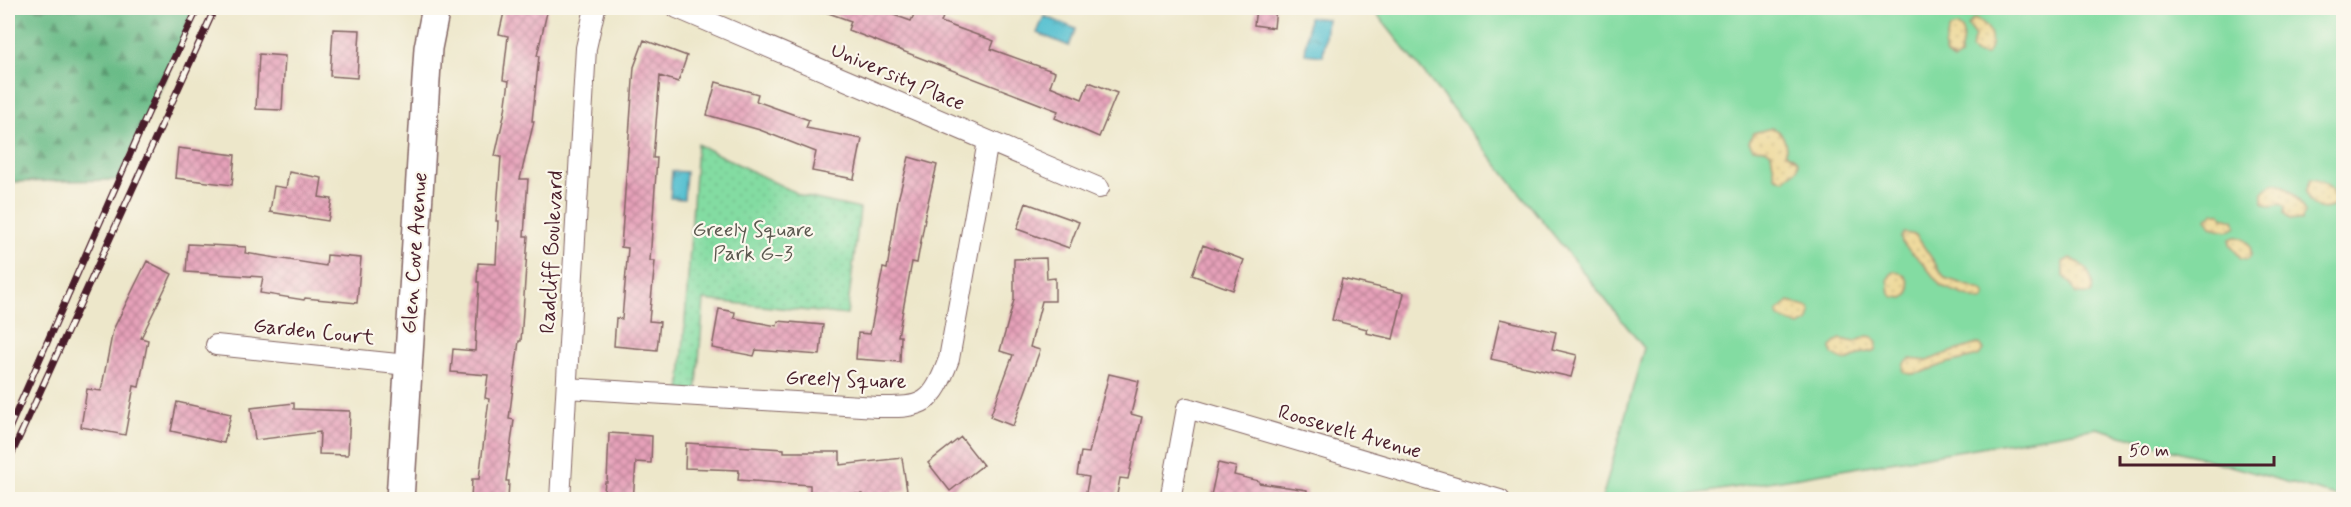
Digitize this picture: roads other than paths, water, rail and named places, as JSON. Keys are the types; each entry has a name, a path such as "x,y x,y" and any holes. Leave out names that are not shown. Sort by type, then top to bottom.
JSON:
{"main road":[{"name":"Glen Cove Avenue","path":"400,500 428,48 436,8"}],"street":[{"name":"Radcliff Boulevard","path":"560,500 586,48 595,8"},
{"name":"University Place","path":"678,8 1099,188"},
{"name":"Greely Square","path":"567,388 877,407 909,408 920,404 939,386 949,359 988,141"},
{"name":"Garden Court","path":"216,345 407,365"},
{"name":"Roosevelt Avenue","path":"1170,500 1187,408 1500,500"}],"water":[{"path":"1044,16 1076,29 1069,46 1037,33"},
{"path":"1309,17 1327,19 1323,56 1305,54"},
{"path":"672,171 686,172 684,199 670,198"}],"railway":[{"path":"8,431 153,102 198,8"},
{"path":"8,462 215,8"}],"park label":[{"name":"Greely Square Park G-3","path":"753,241"}]}
